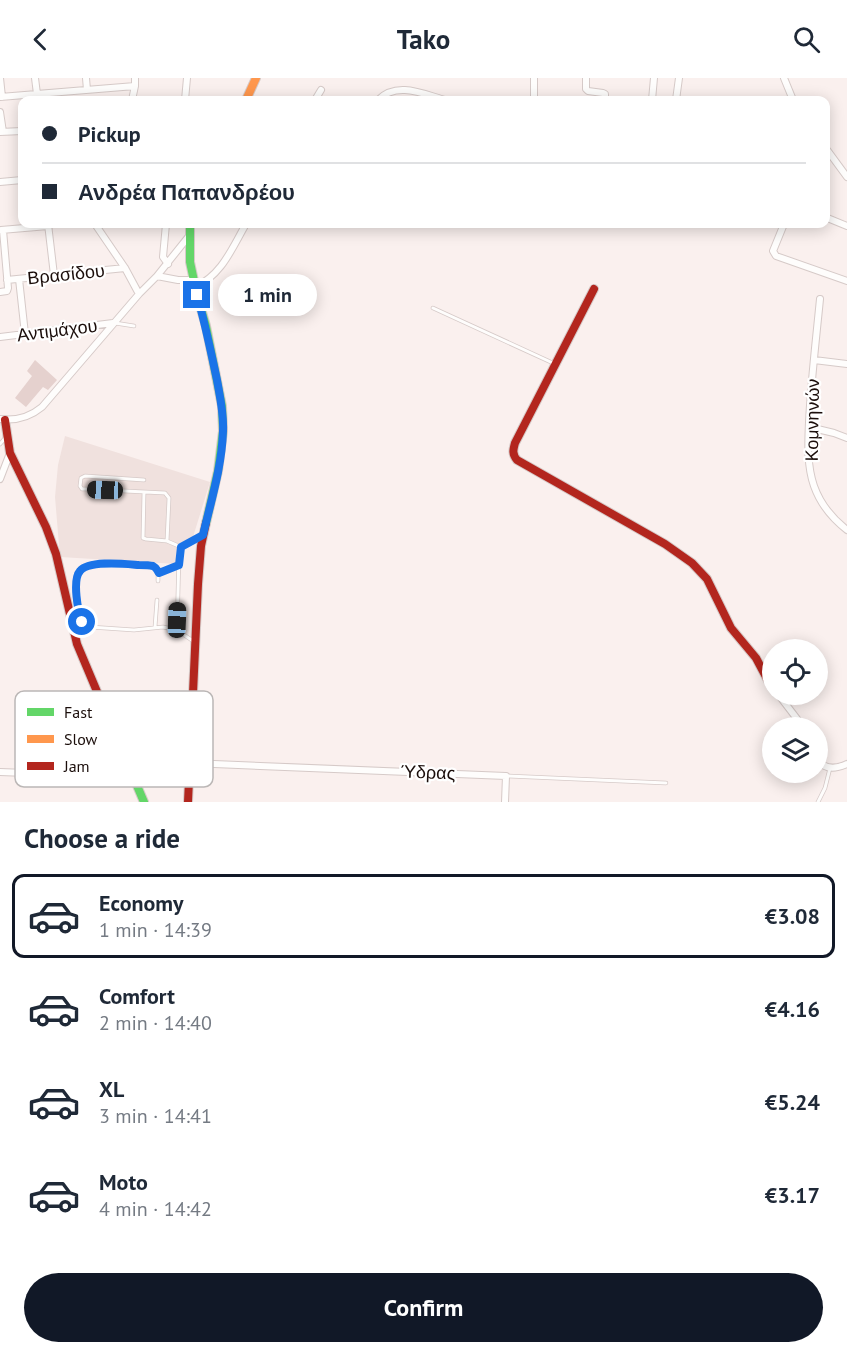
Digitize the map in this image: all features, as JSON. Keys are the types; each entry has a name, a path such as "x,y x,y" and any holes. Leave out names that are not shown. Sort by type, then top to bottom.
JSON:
{"street":[{"path":"0,78 1,97 135,86"},
{"path":"35,78 37,94"},
{"path":"86,78 87,90"},
{"path":"115,78 116,87"},
{"path":"133,96 135,78"},
{"path":"186,96 188,78"},
{"path":"248,96 256,78"},
{"path":"534,78 534,96"},
{"path":"586,78 588,91 603,93 605,96"},
{"path":"652,96 654,78"},
{"path":"677,96 679,78"},
{"path":"784,78 791,96"},
{"path":"317,96 321,90"},
{"path":"382,96 396,90 404,90 429,96"},
{"path":"79,91 80,96"},
{"path":"0,112 1,132 18,131"},
{"path":"830,154 847,177"},
{"path":"841,168 847,163"},
{"path":"0,182 18,180"},
{"path":"830,219 847,226"},
{"path":"0,292 7,291 2,230 20,228"},
{"path":"48,228 54,275"},
{"path":"98,228 125,268 139,294"},
{"path":"165,228 162,253 168,264"},
{"path":"190,228 190,262 206,326 223,421 219,471 203,535 198,584 193,691"},
{"path":"157,276 194,284 208,280 218,271 244,228"},
{"path":"782,228 773,251 776,256 847,281"},
{"path":"96,691 77,644 51,539 10,453 2,419 24,417 42,407 139,294 168,264 189,236"},
{"name":"Βρασίδου","path":"7,280 125,268"},
{"path":"19,279 25,334"},
{"path":"594,289 515,443 512,450 513,455 517,460 665,544 692,563 707,579 731,628 756,658 762,669"},
{"name":"Κομνηνών","path":"820,299 809,427 810,472 828,511 847,530"},
{"name":"Αντιμάχου","path":"0,337 114,323"},
{"path":"813,360 847,364"},
{"path":"809,427 847,438"},
{"path":"0,479 10,453"},
{"path":"786,705 796,717"},
{"name":"Ύδρας","path":"213,764 506,776"},
{"path":"830,768 847,764"},
{"path":"0,772 15,773"},
{"path":"505,802 506,776"},
{"path":"137,787 144,802"},
{"path":"188,802 189,787"}],"lane":[{"path":"433,308 556,365"},
{"path":"114,323 134,326"},
{"path":"0,444 7,436"},
{"path":"144,480 85,476 81,478 80,486 82,489 165,493 168,496 167,541"},
{"path":"144,492 143,538 167,541 181,547"},
{"path":"181,547 203,535"},
{"path":"177,630 181,547"},
{"path":"158,581 159,573 152,566 104,563 87,566 77,575 79,616 84,624 95,628 134,630 155,627 177,630 195,643"},
{"path":"159,573 179,565"},
{"path":"155,627 157,600"},
{"path":"818,802 825,788 830,768"},
{"name":"Ύδρας","path":"506,776 666,783"}],"shaded area":[{"path":"65,436 210,482 193,537 178,544 177,564 60,557 55,497 58,465"}],"building":[{"path":"35,360 57,380 48,390 43,387 26,407 15,398 32,376 27,371"}],"traffic: fast":[{"path":"190,228 190,262 222,406 223,431 218,471 206,523"},
{"path":"138,787 144,802"}],"traffic: slow":[{"path":"248,96 256,78"}],"traffic: jam":[{"path":"594,289 515,443 514,456 517,460 665,544 692,563 707,579 731,628 756,658 762,669"},
{"path":"5,420 10,453 46,527 56,554 77,644 97,691"},
{"path":"193,691 198,584 201,546 206,523"},
{"path":"188,802 189,787"}],"route":[{"path":"82,622 78,610 76,582 81,570 87,566 119,563 152,566 159,573 179,565 181,547 203,535 219,471 223,421 206,326 197,295"}]}
